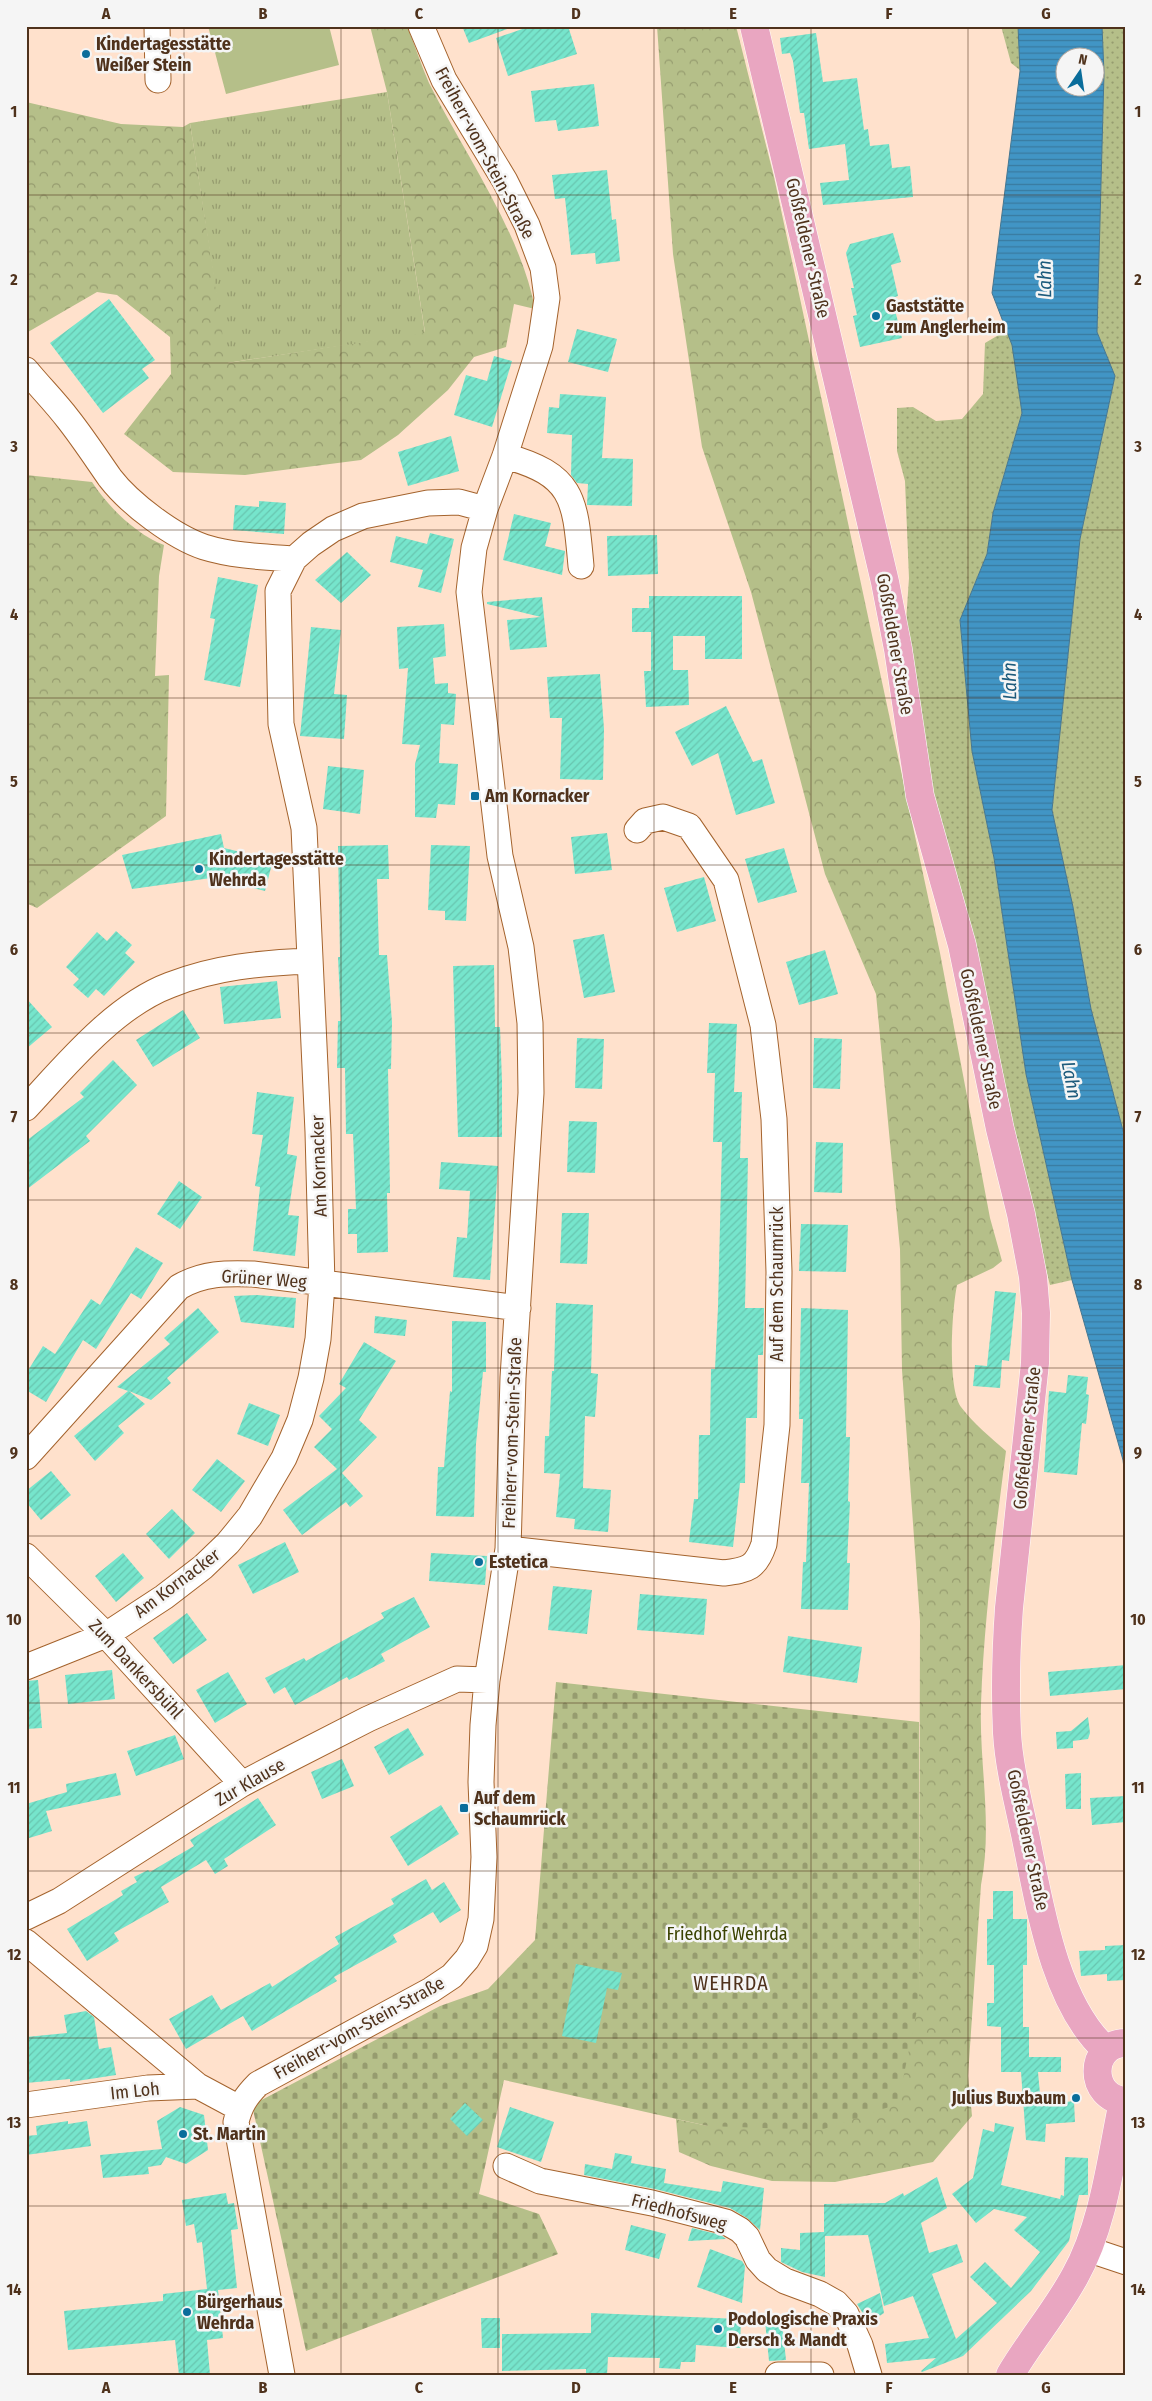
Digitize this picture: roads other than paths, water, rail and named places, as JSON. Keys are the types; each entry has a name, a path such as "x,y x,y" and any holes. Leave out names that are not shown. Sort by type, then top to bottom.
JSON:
{"main road":[{"name":"Goßfeldener Straße","path":"754,26 885,582 898,649 920,796 962,945 1033,1277 1036,1313 1035,1363 1006,1648 1008,1735 1013,1774 1030,1858 1050,1944 1062,1984 1075,2011 1116,2047"},
{"path":"1010,2375 1076,2275 1087,2249 1103,2200 1124,2101 1107,2094 1099,2083 1097,2066 1116,2047"}],"street":[{"path":"157,26 158,80"},
{"name":"Freiherr-vom-Stein-Straße","path":"239,2108 246,2096 258,2084 431,1990 452,1976 467,1959 475,1946 481,1918 484,1857 482,1758 487,1680 508,1549 518,1308 531,1093 530,1024 521,948 500,856 469,592 474,548 484,509 505,456 540,346 547,298 546,280 524,219 505,182 444,80 421,26"},
{"path":"26,370 64,414 111,479 137,505 166,526 204,547 233,554 294,559"},
{"path":"505,456 529,462 555,476 569,494 577,523 581,566"},
{"name":"Am Kornacker","path":"26,1667 106,1635 164,1597 203,1567 233,1537 266,1491 284,1458 300,1420 311,1378 318,1338 322,1284 318,1132 304,828 281,724 278,591 294,559 311,544 333,529 363,516 428,503 460,502 484,509"},
{"name":"Auf dem Schaumrück","path":"508,1549 724,1573 745,1570 759,1559 764,1544 777,1425 779,1272 774,1119 763,1025 726,880 689,826 663,817 645,821 637,830"},
{"path":"26,1108 76,1054 105,1028 132,1006 168,985 208,972 257,963 309,961"},
{"name":"Grüner Weg","path":"26,1456 179,1287 208,1275 228,1273 253,1274 518,1308"},
{"name":"Zum Dankersbühl","path":"26,1556 106,1635 242,1784"},
{"name":"Zur Klause","path":"26,1917 59,1901 242,1784 368,1719 458,1680 487,1680"},
{"path":"26,1942 198,2086 239,2108 236,2122 282,2375"},
{"name":"Im Loh","path":"26,2105 148,2088 198,2086"},
{"name":"Friedhofsweg","path":"506,2166 540,2182 652,2202 726,2222 740,2230 747,2237 758,2260 767,2270 785,2281 820,2294 836,2304 846,2314 860,2345 869,2375"},
{"path":"1087,2249 1126,2262"},
{"path":"778,2375 821,2375"}],"water":[{"name":"Lahn","path":"1018,26 1102,26 1103,48 1054,48 1054,98 1103,98 1097,332 1115,376 1080,539 1052,810 1073,907 1091,1009 1126,1142 1126,1485 1123,1460 1072,1280 1026,1074 994,858 972,751 960,620 987,554 993,513 1022,413 1012,345 992,293 1020,71"}],"place":[{"name":"Kindertagesstätte Weißer Stein","path":"86,54"},
{"name":"Gaststätte zum Anglerheim","path":"876,316"},
{"name":"Am Kornacker","path":"475,796"},
{"name":"Kindertagesstätte Wehrda","path":"199,869"},
{"name":"Estetica","path":"479,1562"},
{"name":"Auf dem Schaumrück","path":"464,1808"},
{"name":"Julius Buxbaum","path":"1076,2098"},
{"name":"St. Martin","path":"183,2134"},
{"name":"Bürgerhaus Wehrda","path":"187,2312"},
{"name":"Podologische Praxis Dersch & Mandt","path":"718,2329"}],"district":[{"name":"WEHRDA","path":"731,1983"}],"park label":[{"name":"Friedhof Wehrda","path":"727,1934"}]}
